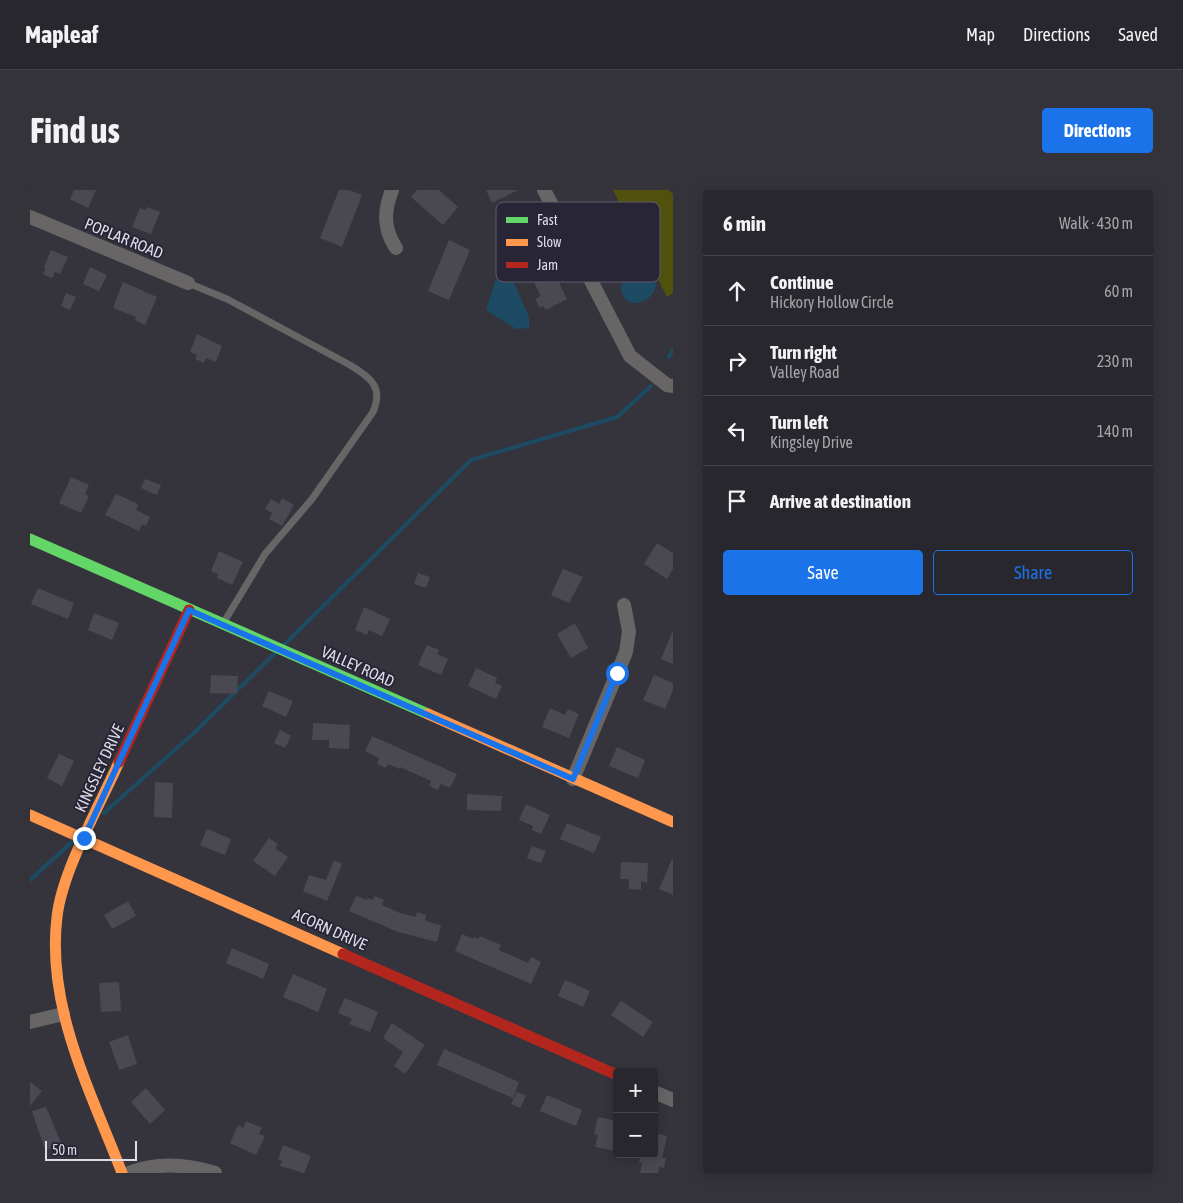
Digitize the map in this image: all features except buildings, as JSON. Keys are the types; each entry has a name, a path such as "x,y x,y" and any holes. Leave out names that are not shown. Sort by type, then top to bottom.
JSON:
{"street":[{"path":"392,190 385,222 389,237 396,248"},
{"path":"544,190 550,202"},
{"name":"POPLAR ROAD","path":"30,217 188,283"},
{"path":"592,282 630,356 667,385 673,386"},
{"name":"VALLEY ROAD","path":"30,539 573,779 672,820"},
{"path":"573,779 626,652 629,631 624,604"},
{"name":"KINGSLEY DRIVE","path":"122,1173 72,1045 63,1014 55,968 57,916 65,883 84,838 189,610"},
{"name":"ACORN DRIVE","path":"30,814 107,850 613,1073"},
{"path":"30,1022 63,1014"},
{"path":"658,1094 673,1100"},
{"path":"129,1173 159,1165 173,1165 215,1173"}],"lane":[{"path":"188,283 226,299 350,365 363,373 372,382 377,391 377,402 373,412 312,499 265,554 223,625"}],"shaded area":[{"path":"613,190 668,190 673,193 673,293 667,297 659,282 660,202 619,202"}],"water":[{"path":"496,278 496,282 514,282 529,317 529,328 516,329 486,310"},
{"path":"656,282 656,285 654,292 649,298 635,303 628,301 623,295 622,283"}],"waterway":[{"path":"669,357 673,350"},
{"path":"285,644 471,460 617,417 651,386"},
{"path":"104,813 196,731 276,652"},
{"path":"30,880 73,841"}],"traffic: fast":[{"path":"30,539 428,714"}],"traffic: slow":[{"path":"428,714 673,822"},
{"path":"119,762 66,879 57,917 55,951 58,984 74,1048 122,1173"},
{"path":"30,815 343,954"}],"traffic: jam":[{"path":"119,762 189,610"},
{"path":"343,954 613,1073"}],"route":[{"path":"84,838 189,610 573,779 617,673"}]}
